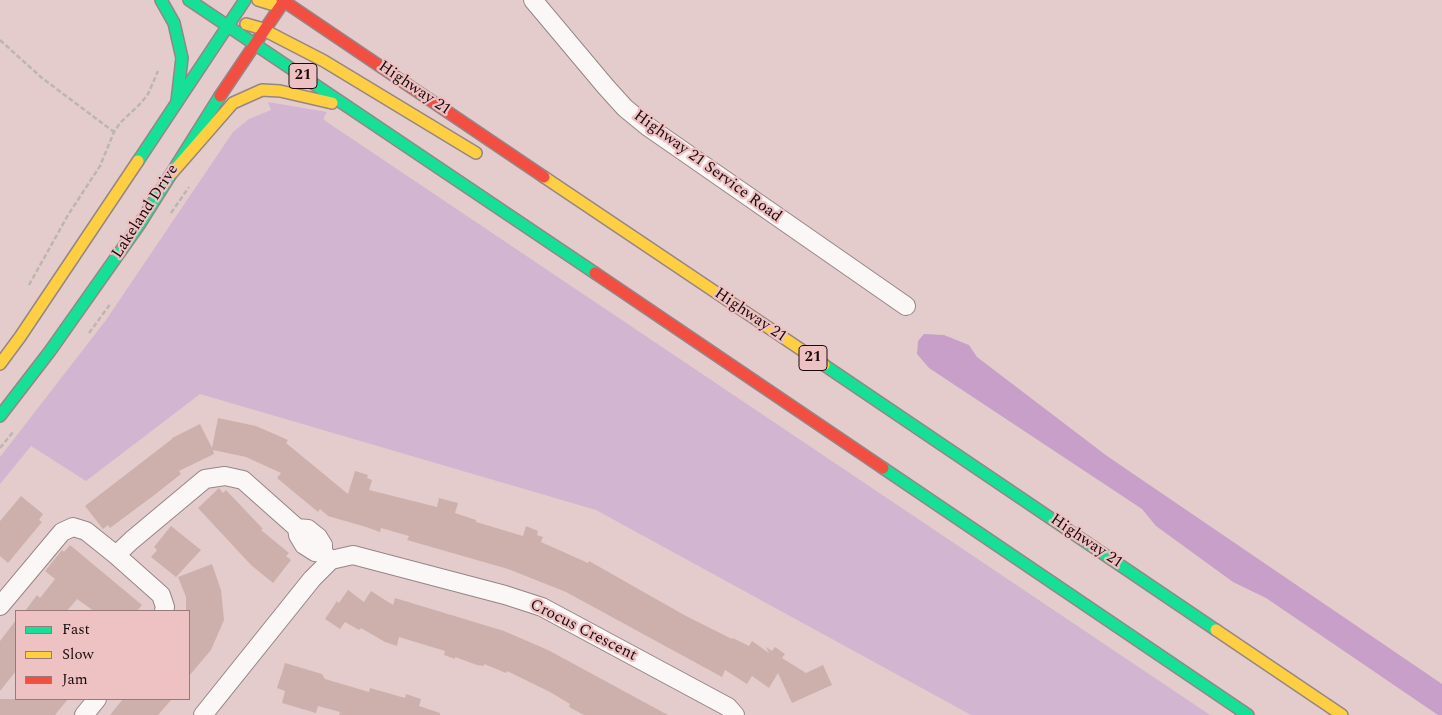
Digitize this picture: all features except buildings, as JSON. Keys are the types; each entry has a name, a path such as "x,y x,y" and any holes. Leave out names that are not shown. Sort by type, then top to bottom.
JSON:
{"main road":[{"path":"161,0 174,23 182,58 177,101"},
{"name":"21","path":"188,0 351,108 1248,715"},
{"path":"0,364 20,337 245,0"},
{"name":"Highway 21","path":"258,0 279,1 1342,715"},
{"path":"262,29 279,1"},
{"path":"228,26 240,23 262,29 324,61 489,161"},
{"name":"Lakeland Drive","path":"0,416 89,298 139,225 262,29"},
{"path":"172,173 233,103 262,90 280,91 351,108"},
{"path":"515,171 566,192"}],"street":[{"name":"Highway 21 Service Road","path":"533,0 625,108 647,126 906,306"},
{"path":"116,555 205,480 225,476 243,480 297,528 298,535 304,545 315,552 327,556 312,580 208,713"},
{"path":"0,606 62,532 74,527 86,531 160,595 165,607 164,610"},
{"name":"Crocus Crescent","path":"327,556 352,555 505,595 542,607 728,707 735,715"},
{"path":"84,715 96,700"}],"path":[{"path":"0,40 42,78 114,132"},
{"path":"28,287 68,215 100,166 114,132 120,123 148,94 158,69"}],"shaded area":[{"path":"268,102 327,112 324,120 1210,715 971,715 596,510 200,394 86,481 31,446 0,484 0,457 106,320 233,132 249,119 271,110"},
{"path":"924,334 944,335 969,345 977,357 1107,456 1442,684 1442,715 1438,715 1266,598 1233,582 1156,526 1142,509 929,368 917,354 918,341"}],"traffic: fast":[{"path":"161,0 174,23 182,58 177,101"},
{"path":"189,0 595,273"},
{"path":"138,161 245,0"},
{"path":"0,416 50,351 139,225 220,96"},
{"path":"824,365 1216,630"},
{"path":"883,468 1248,715"}],"traffic: slow":[{"path":"258,0 271,4 284,1"},
{"path":"246,24 260,28 324,61 476,153"},
{"path":"172,173 233,103 262,90 280,91 332,103"},
{"path":"0,364 138,161"},
{"path":"544,177 824,365"},
{"path":"1216,630 1342,715"}],"traffic: jam":[{"path":"282,0 544,177"},
{"path":"220,96 284,1"},
{"path":"595,273 883,468"}]}
